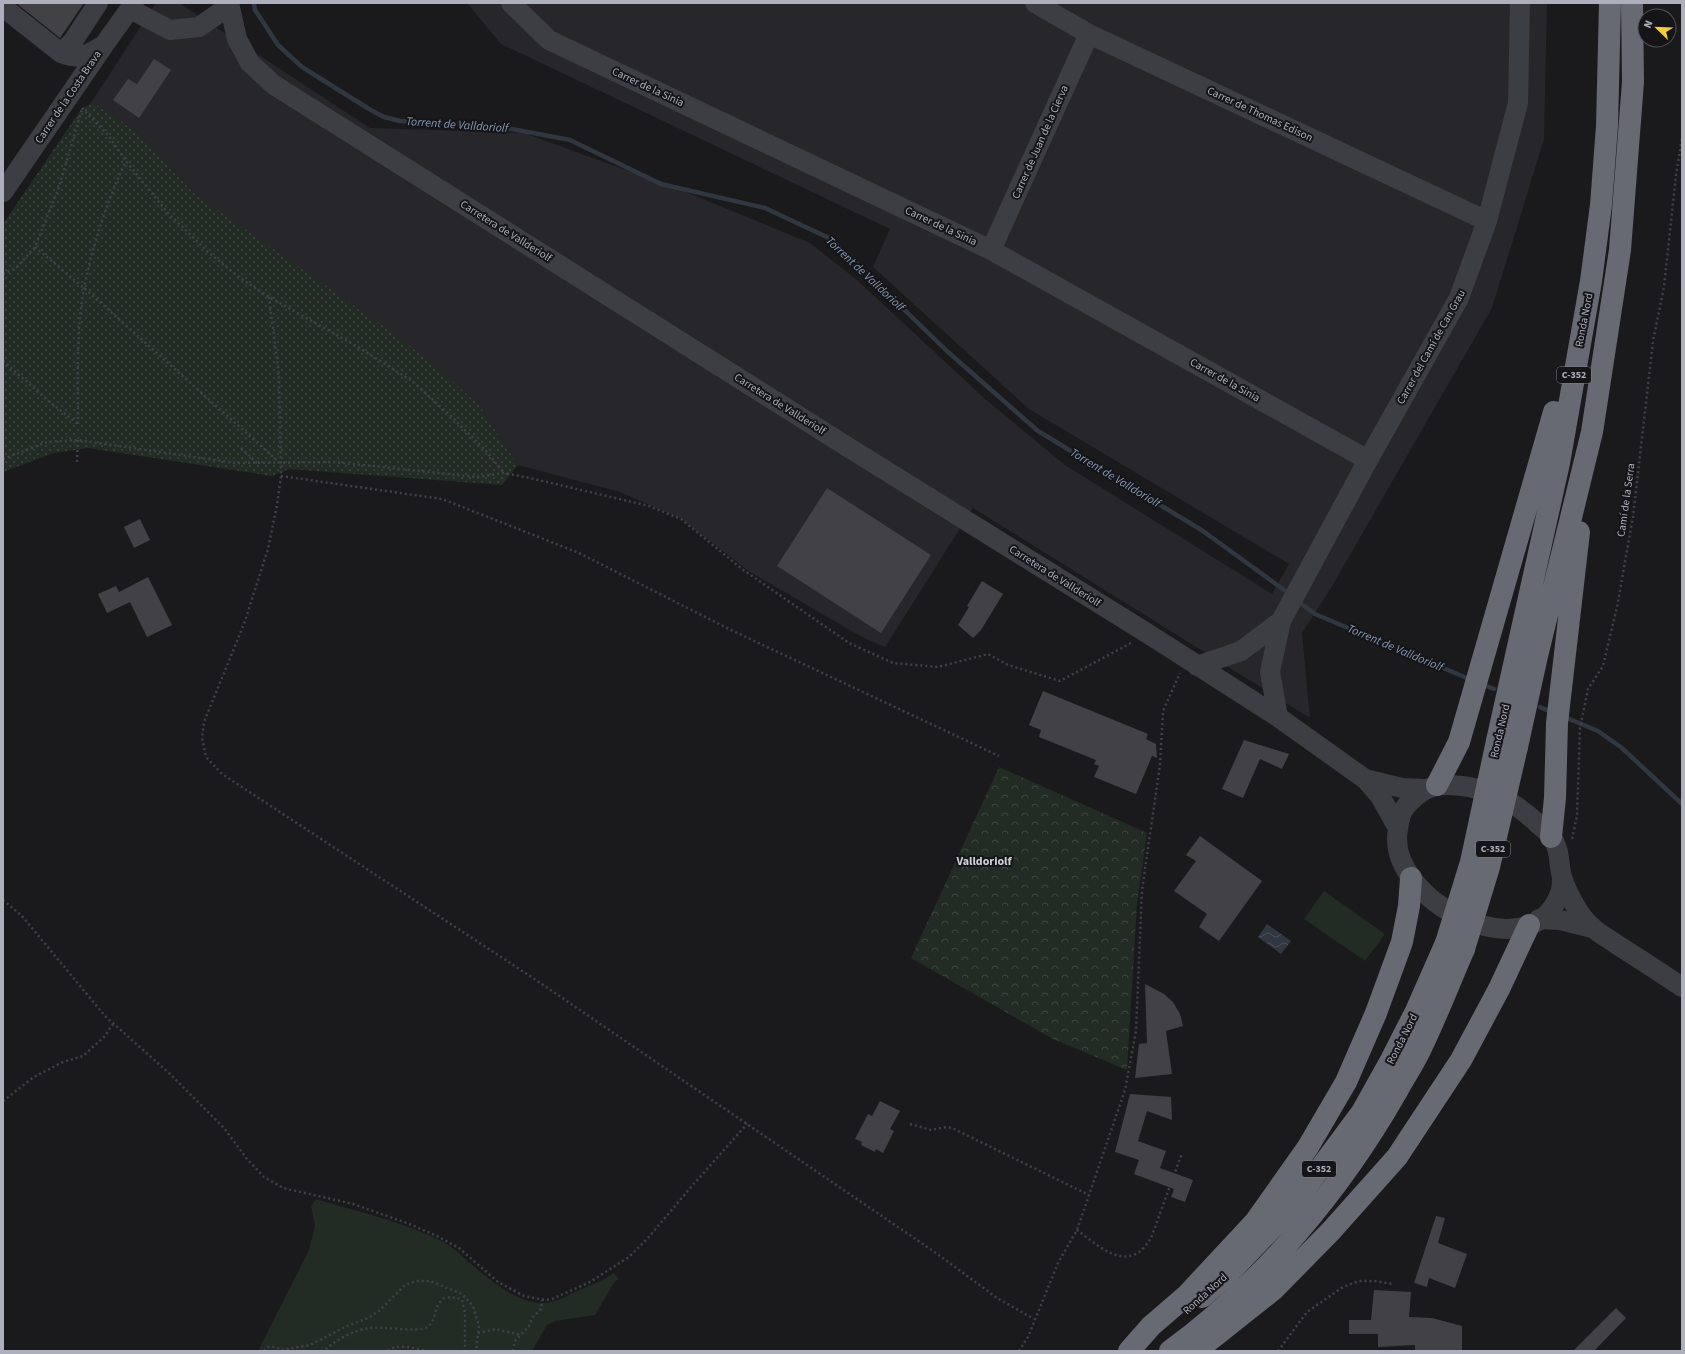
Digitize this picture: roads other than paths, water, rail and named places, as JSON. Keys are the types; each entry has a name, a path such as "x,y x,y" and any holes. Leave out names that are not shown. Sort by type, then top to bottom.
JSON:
{"highway":[{"name":"Ronda Nord","path":"1507,744 1591,281 1601,206 1607,126 1610,3"},
{"name":"Ronda Nord","path":"1170,1351 1192,1335 1252,1281 1296,1235 1377,1126 1422,1047 1455,946 1471,862 1507,744 1537,656 1592,432 1620,250 1633,82 1632,3"},
{"path":"1432,787 1459,742 1549,434 1565,367 1583,323"},
{"path":"1552,837 1555,798 1557,723 1592,432"},
{"path":"1129,1351 1151,1326 1187,1295 1255,1222 1312,1141 1346,1082 1376,1013 1402,942 1409,906 1411,878"},
{"path":"1196,1351 1273,1290 1331,1232 1397,1157 1461,1060 1534,922"},
{"name":"Ronda Nord","path":"1135,1351 1162,1332 1227,1276 1290,1209 1362,1112 1416,1011 1455,946"}],"street":[{"path":"61,53 73,42 98,3"},
{"name":"Carrer de la Sinia","path":"510,3 549,40 991,250 1368,460"},
{"name":"Carrer de Thomas Edison","path":"1035,3 1089,34 1487,221"},
{"name":"Carrer del Camí de Can Grau","path":"1278,717 1270,672 1281,621 1368,460 1460,298 1487,221 1518,103 1520,3"},
{"path":"132,6 170,30 199,27 229,4"},
{"name":"Carretera de Vallderiolf","path":"229,4 237,39 250,63 274,85 837,441 1150,635 1278,717 1365,779 1380,796 1398,828"},
{"name":"Carrer de la Costa Brava","path":"3,192 132,6"},
{"path":"3,7 61,53 72,57 84,56 104,45"},
{"name":"Carrer de Juan de la Cierva","path":"991,250 1089,34"},
{"name":"Carrer del Camí de Can Grau","path":"1192,663 1241,651 1281,621"},
{"name":"Carretera de Vallderiolf","path":"1365,779 1402,788 1461,785 1496,794 1512,802 1529,815 1552,837"},
{"path":"1432,787 1419,792 1404,808 1396,834 1399,855 1411,878 1428,896 1446,910 1484,926 1506,929 1534,922 1560,920 1592,928"},
{"path":"1534,922 1544,917 1555,903 1560,892 1562,877 1560,856 1552,837"},
{"path":"1562,877 1575,906 1592,928 1682,987"}],"water":[{"path":"1267,924 1291,941 1281,954 1258,937"}],"waterway":[{"name":"Torrent de Valldoriolf","path":"254,3 255,10 278,45 302,67 384,117 400,121 496,126 570,140 661,184 765,208 831,239 948,352 1038,431 1203,531 1284,590"},
{"name":"Torrent de Valldoriolf","path":"1303,605 1315,614 1467,678"},
{"name":"Torrent de Valldoriolf","path":"1484,685 1494,689"},
{"name":"Torrent de Valldoriolf","path":"1540,707 1549,711"},
{"name":"Torrent de Valldoriolf","path":"1567,718 1598,731 1622,748 1682,804"}],"district":[{"name":"Valldoriolf","path":"984,861"}]}
